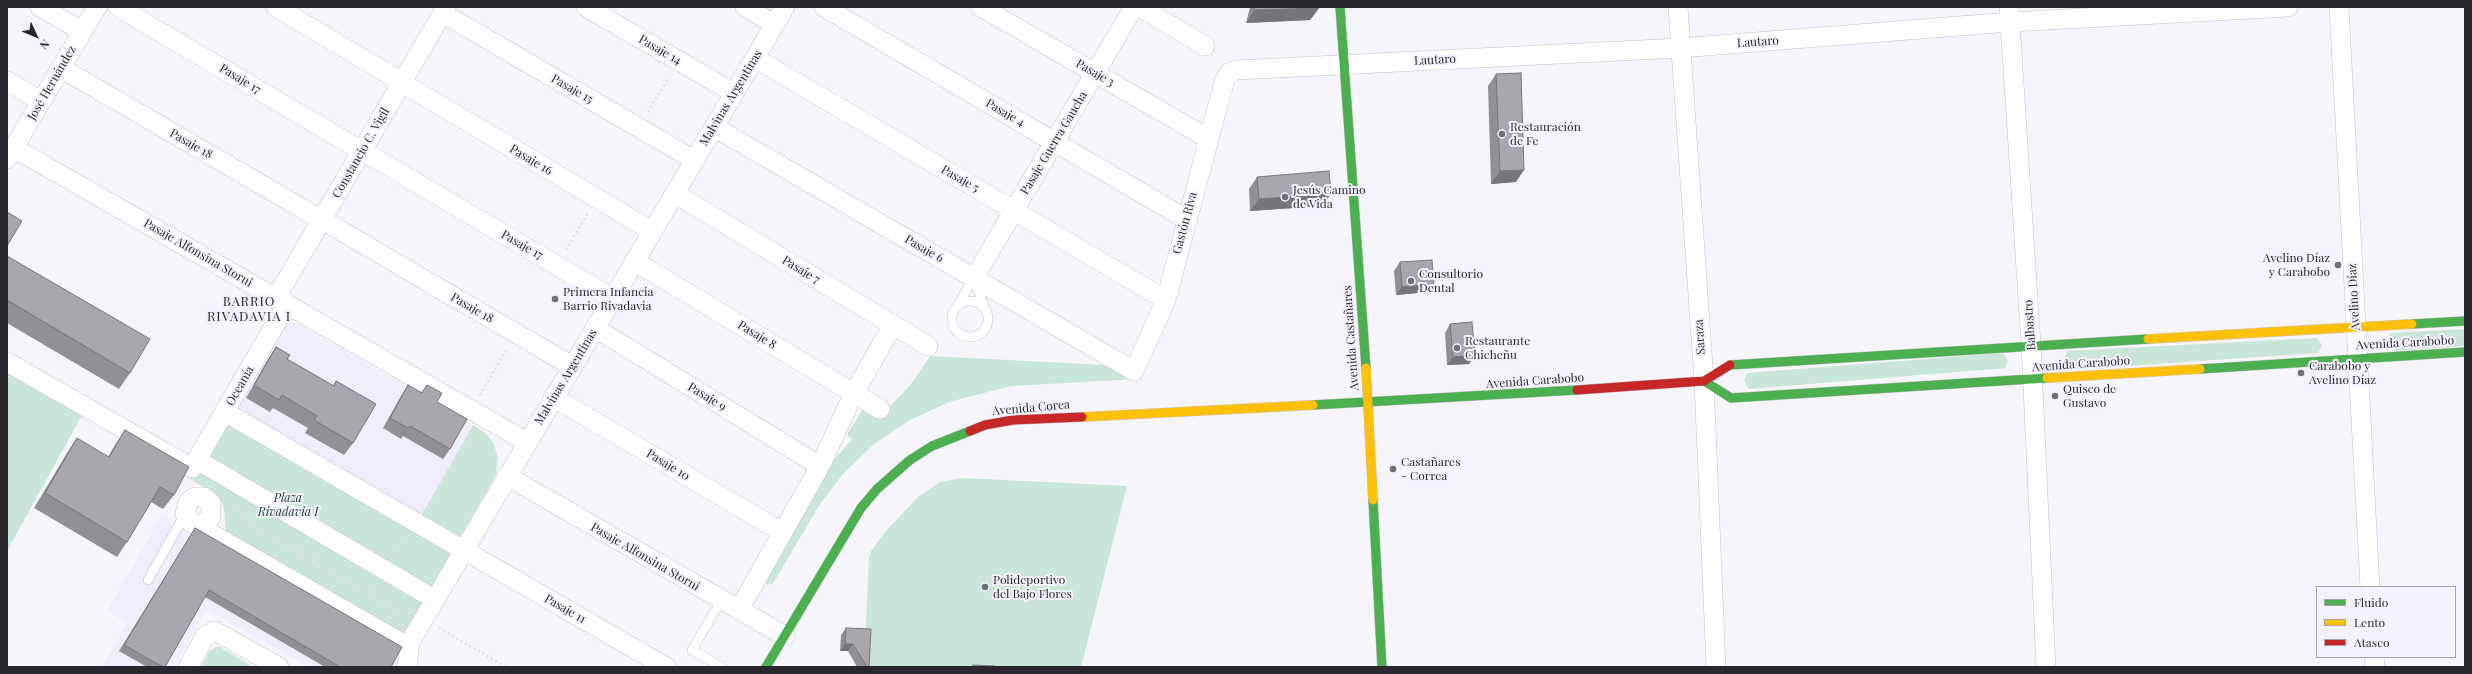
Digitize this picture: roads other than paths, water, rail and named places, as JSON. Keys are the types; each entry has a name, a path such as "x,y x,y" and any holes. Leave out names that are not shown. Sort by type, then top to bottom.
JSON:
{"main road":[{"name":"Avenida Castañares","path":"1340,7 1368,403 1382,667"},
{"name":"Avenida Carabobo","path":"1368,403 1704,381 1731,364 2031,345 2465,321"},
{"name":"Avenida Carabobo","path":"1704,381 1731,398 2465,352"},
{"name":"Avenida Corea","path":"766,667 832,555 862,508 890,477 910,460 953,437 985,425 1013,420 1368,403"}],"street":[{"path":"40,7 82,32"},
{"name":"José Hernández","path":"10,154 97,7"},
{"name":"Pasaje 17","path":"118,7 612,298"},
{"name":"Pasaje 16","path":"276,7 652,231"},
{"name":"Pasaje 14","path":"586,7 734,93"},
{"path":"746,7 774,24"},
{"name":"Malvinas Argentinas","path":"407,646 785,7"},
{"name":"Pasaje 4","path":"824,7 1186,220"},
{"name":"Pasaje 3","path":"981,7 1209,139"},
{"name":"Pasaje Guerra Gaucha","path":"974,278 1134,7"},
{"path":"1140,7 1205,46"},
{"name":"Saraza","path":"1678,7 1704,381 1716,667"},
{"name":"Lautaro","path":"1229,73 1237,70 1680,48 2010,14 2288,7"},
{"name":"Avelino Díaz","path":"2339,7 2370,586"},
{"name":"Constancio C. Vigil","path":"282,301 406,85 443,11"},
{"name":"Pasaje 15","path":"443,11 694,160"},
{"name":"Balbastro","path":"2010,14 2033,379 2046,667"},
{"name":"Pasaje 5","path":"755,58 1166,300"},
{"name":"Pasaje 18","path":"61,68 572,366"},
{"name":"Gastón Riva","path":"1134,371 1166,300 1186,220 1225,79 1229,73"},
{"path":"7,81 41,101"},
{"name":"Pasaje 6","path":"714,127 1134,371"},
{"name":"Pasaje Alfonsina Storni","path":"10,154 282,301 527,442"},
{"name":"Pasaje 7","path":"674,193 928,346"},
{"name":"Pasaje 8","path":"634,261 880,409"},
{"name":"Oceanía","path":"195,464 225,412 282,301"},
{"path":"739,610 820,466 854,393 893,325"},
{"name":"Pasaje 9","path":"595,328 820,466"},
{"path":"7,362 195,464 424,593"},
{"name":"Pasaje 10","path":"553,398 782,532"},
{"name":"Pasaje 11","path":"225,412 666,667"},
{"name":"Pasaje Alfonsina Storni","path":"507,476 785,636"},
{"path":"220,539 215,526 211,503 200,496 188,502 190,519 220,539 407,646 407,667"},
{"path":"190,519 204,524 213,512"},
{"path":"188,667 205,636 215,631 279,667"}],"lane":[{"path":"974,278 987,317 985,329 976,336 970,337 964,336 955,329 952,318 974,278"},
{"path":"954,312 957,307 967,302 978,304 986,312"},
{"path":"148,580 190,519"},
{"path":"722,601 692,650 722,667"}],"place":[{"name":"Restauración de Fe","path":"1502,134"},
{"name":"Jesús Camino de Vida","path":"1285,197"},
{"name":"Avelino Díaz y Carabobo","path":"2338,265"},
{"name":"Consultorio Dental","path":"1411,281"},
{"name":"Primera Infancia Barrio Rivadavia","path":"555,299"},
{"name":"Restaurante Chicheñu","path":"1457,348"},
{"name":"Carabobo y Avelino Díaz","path":"2301,373"},
{"name":"Quisco de Gustavo","path":"2055,396"},
{"name":"Castañares - Correa","path":"1393,469"},
{"name":"Polideportivo del Bajo Flores","path":"985,587"}],"district":[{"name":"BARRIO RIVADAVIA I","path":"249,310"}],"park label":[{"name":"Plaza Rivadavia I","path":"288,505"}]}
